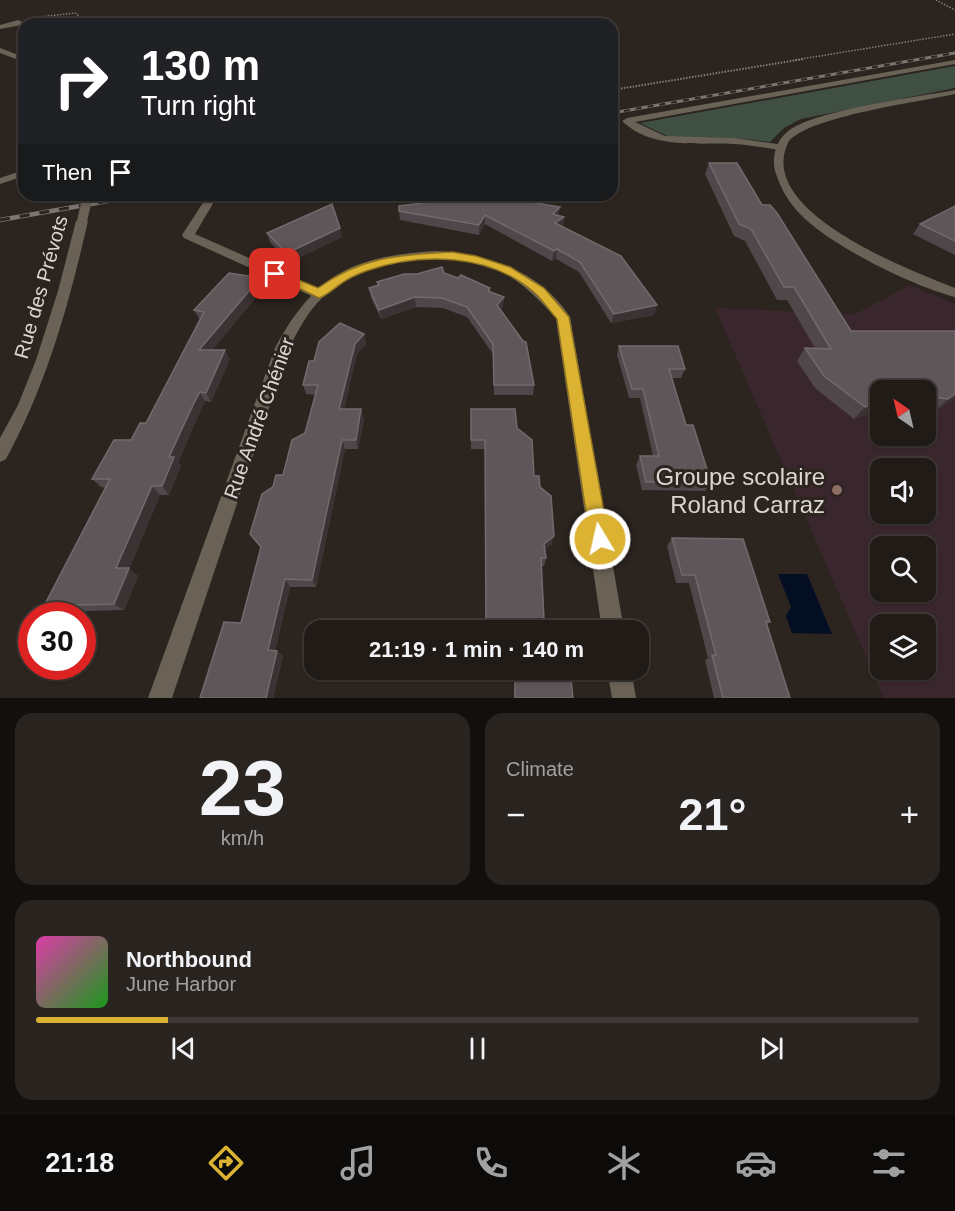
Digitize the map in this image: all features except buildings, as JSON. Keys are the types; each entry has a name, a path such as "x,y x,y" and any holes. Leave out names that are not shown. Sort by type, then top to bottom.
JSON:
{"street":[{"path":"0,27 18,24"},
{"path":"0,50 18,58"},
{"path":"781,147 736,141 666,140 646,135 623,122 955,62"},
{"path":"955,92 815,121 792,133 786,139 777,160 780,176 794,201 808,216 836,237 955,293"},
{"path":"0,182 18,175"},
{"name":"Rue des Prévots","path":"0,454 25,406 47,350 62,302 87,201"},
{"path":"209,201 188,235 319,294"},
{"name":"Rue André Chénier","path":"160,698 282,348 299,316 319,294 338,279 395,258 452,255 506,269 540,291 563,317 611,620"},
{"path":"621,680 624,698"}],"path":[{"path":"936,0 955,10"},
{"path":"40,18 59,13 75,13 82,18"},
{"path":"618,89 955,34"}],"shaded area":[{"name":"Groupe scolaire Roland Carraz","path":"910,285 955,304 955,698 884,698 876,680 936,680 936,614 870,614 870,666 715,308 855,314"}],"green space":[{"path":"955,66 955,88 801,119 784,128 770,142 735,138 669,137 640,123"}],"water":[{"path":"778,574 807,574 832,634 792,633 786,616 791,607"}],"railway":[{"path":"618,112 955,53"},
{"path":"0,220 108,201"}],"place":[{"name":"Groupe scolaire Roland Carraz","path":"837,490"}],"route":[{"path":"275,274 319,294 338,279 395,258 452,255 506,269 540,291 563,317 600,539"}]}
